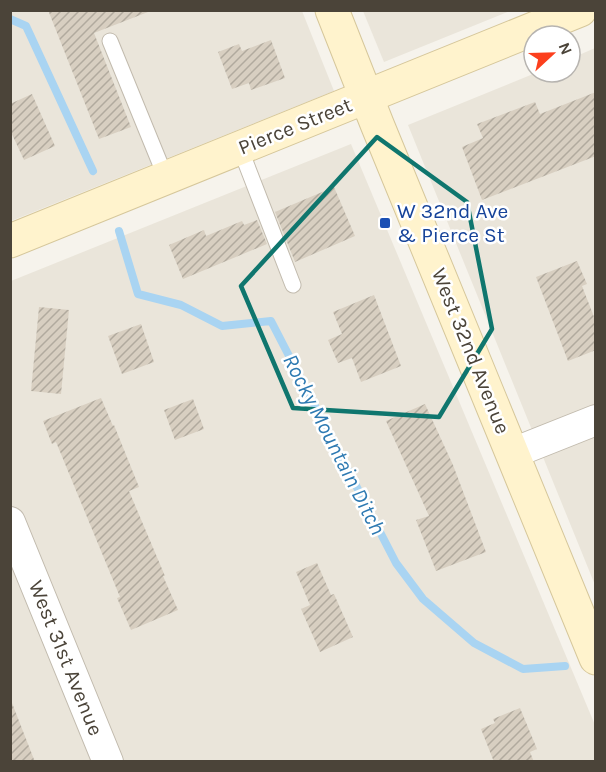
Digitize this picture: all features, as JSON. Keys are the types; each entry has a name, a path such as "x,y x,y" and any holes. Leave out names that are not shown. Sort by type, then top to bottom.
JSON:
{"street":[{"name":"West 32nd Avenue","path":"332,10 596,658"},
{"name":"Pierce Street","path":"10,241 580,10"},
{"path":"513,453 596,420"},
{"name":"West 31st Avenue","path":"10,522 108,762"}],"lane":[{"path":"110,41 166,178"},
{"path":"240,148 293,285"}],"highlighted area":[{"path":"377,137 467,202 492,329 439,417 293,408 241,286"}],"shaded area":[{"path":"11,11 302,11 334,91 11,221"},
{"path":"363,11 510,11 384,62"},
{"path":"595,48 595,585 408,125 522,79 522,84 582,84 582,54"},
{"path":"351,144 595,725 595,761 11,762 11,281"}],"building":[{"path":"48,10 148,10 148,12 94,33 131,127 99,139"},
{"path":"271,40 285,78 251,90 249,83 232,89 218,52 239,44 242,51"},
{"path":"596,92 596,156 482,200 462,147 483,138 477,124 535,102 540,114"},
{"path":"32,94 55,146 24,160 10,130 10,104"},
{"path":"334,187 355,236 295,262 275,212"},
{"path":"257,220 267,244 183,279 169,245 204,230 206,236 242,221 244,225"},
{"path":"577,261 587,284 582,286 596,322 596,350 568,361 536,277"},
{"path":"374,295 401,366 361,382 352,358 338,363 328,340 342,334 333,312"},
{"path":"39,307 69,310 61,394 31,391"},
{"path":"141,324 154,362 122,374 108,336"},
{"path":"101,398 139,487 129,491 178,610 131,630 117,598 120,597 56,442 52,444 43,421"},
{"path":"193,399 204,429 175,440 164,410"},
{"path":"425,404 453,465 486,552 436,571 416,520 429,516 386,421"},
{"path":"317,563 353,637 320,652 301,609 310,605 296,572"},
{"path":"10,703 12,703 35,762 10,762"},
{"path":"520,708 537,749 530,752 534,762 494,762 481,729 495,723 493,719"}],"waterway":[{"name":"Rocky Mountain Ditch","path":"10,19 26,26 93,171"},
{"name":"Rocky Mountain Ditch","path":"119,231 138,294 181,305 222,326 271,321 396,563 423,599 474,643 523,669 565,666"}],"place":[{"name":"W 32nd Ave & Pierce St","path":"385,223"}]}
